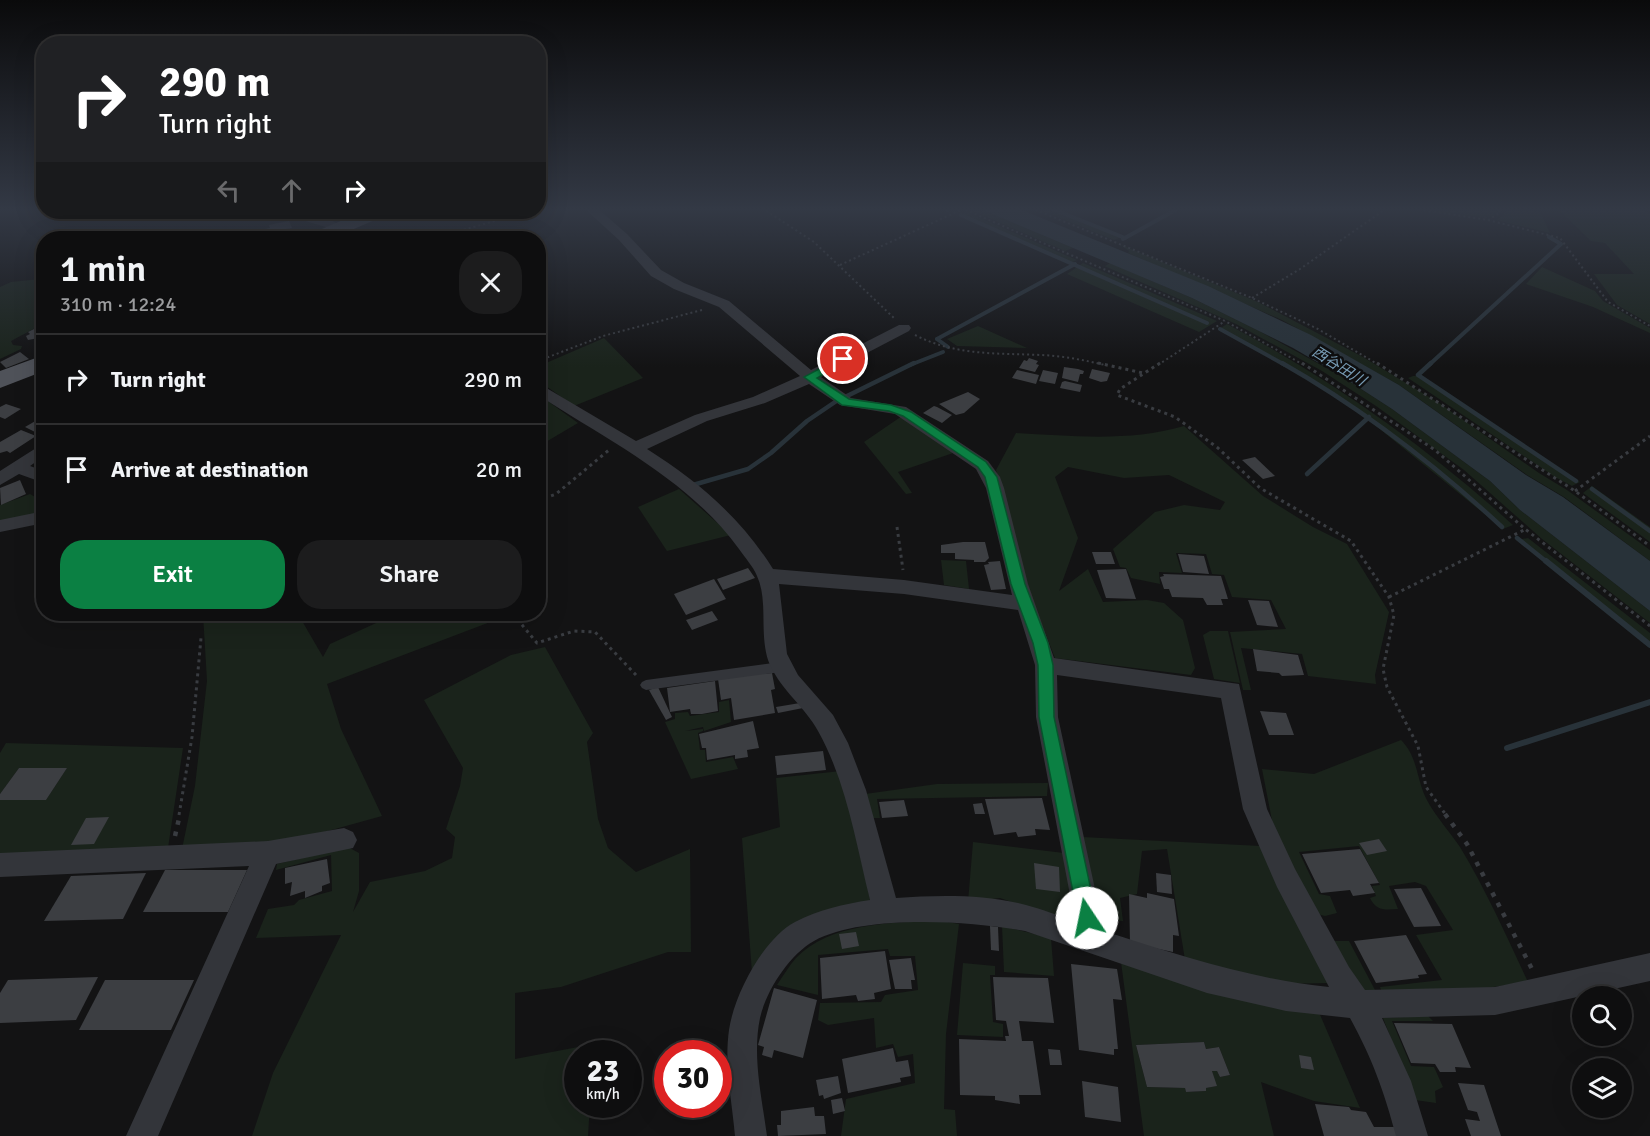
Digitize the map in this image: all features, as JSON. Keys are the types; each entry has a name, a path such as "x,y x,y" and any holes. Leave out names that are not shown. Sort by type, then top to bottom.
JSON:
{"main road":[{"path":"0,380 36,365"}],"street":[{"path":"645,261 656,273 679,286 724,304 810,377 846,402 900,410 982,465 991,477 1018,584 1041,643 1046,665 1047,717 1092,940"},
{"path":"630,445 701,418 759,400 810,377 904,328"},
{"path":"546,393 630,445 730,522 766,576 774,647 781,667 792,684 825,721 848,768 886,912"},
{"path":"0,479 36,453"},
{"path":"16,467 36,474"},
{"path":"0,526 36,518"},
{"path":"766,576 904,587 1026,604"},
{"path":"1046,665 1231,690 1241,752 1255,809 1286,878 1339,977 1380,1041 1396,1081 1412,1136"},
{"path":"0,865 268,853 344,840"},
{"path":"142,1136 268,853"},
{"path":"751,1136 743,1047 746,1018 758,985 783,951 802,933 829,921 886,912 947,909 996,911 1025,918 1207,979 1286,997 1358,1004 1496,1001 1650,967"}],"lane":[{"path":"646,685 781,667"}],"path":[{"path":"835,261 904,328 928,343 951,351 1061,357 1144,373"},
{"path":"840,265 849,261"},
{"path":"1085,261 1225,321 1340,386 1435,450 1484,490 1525,529 1650,626"},
{"path":"1161,261 1251,298 1318,329 1401,377 1575,491 1650,546"},
{"path":"1251,298 1311,261"},
{"path":"1577,261 1608,302 1650,326"},
{"path":"546,359 603,336 724,304"},
{"path":"1225,321 1120,389 1117,395 1175,417 1218,448 1260,488 1351,541 1389,597 1394,615 1383,669 1387,687 1418,746 1426,787 1467,844 1545,992"},
{"path":"1575,491 1650,436"},
{"path":"546,498 556,494 603,453 630,445"},
{"path":"897,527 904,587"},
{"path":"1389,597 1525,529"},
{"path":"519,621 537,643 574,631 595,632 646,685"},
{"path":"170,858 183,803 193,728 201,638"}],"shaded area":[{"path":"1093,261 1105,266 1110,263 1192,298 1259,331 1341,376 1392,409 1490,481 1520,510 1650,611 1650,623 1542,539 1464,470 1376,406 1322,371 1236,324"},
{"path":"1146,261 1159,261 1258,302 1363,357 1439,403 1567,490 1650,550 1650,561 1564,497 1527,475 1399,385 1282,320"},
{"path":"1622,261 1650,261 1650,324 1617,305 1594,274 1634,274"},
{"path":"1083,263 1217,321 1199,332 1067,274"},
{"path":"1542,267 1595,291 1603,301 1650,328 1650,333 1593,307 1526,284"},
{"path":"36,279 36,328 11,341 13,345 22,346 21,349 0,359 0,287 11,282"},
{"path":"1227,324 1266,345 1340,391 1412,441 1513,525 1503,529 1344,400 1296,370 1219,329"},
{"path":"978,326 1027,348 957,346 947,339"},
{"path":"604,338 643,378 574,406 546,386 546,363"},
{"path":"1422,376 1580,482 1572,486 1555,477 1408,378"},
{"path":"546,400 578,423 546,442"},
{"path":"902,416 956,452 898,472 912,493 906,494 864,442"},
{"path":"1184,426 1263,496 1313,527 1347,544 1389,612 1375,675 1376,684 1308,676 1302,654 1241,648 1251,690 1243,690 1230,632 1286,629 1271,600 1232,597 1224,575 1212,574 1206,554 1176,553 1182,573 1159,572 1160,584 1131,578 1126,568 1120,567 1113,549 1155,512 1184,505 1220,510 1225,502 1169,475 1124,478 1068,467 1055,477 1078,538 1059,591 1088,569 1103,602 1147,600 1164,603 1183,620 1195,668 1191,675 1055,658 1031,597 996,470 1016,433 1122,436"},
{"path":"1592,486 1650,527 1650,542 1583,493"},
{"path":"679,489 731,535 667,551 638,507"},
{"path":"30,494 35,497 36,513 0,522 0,505"},
{"path":"1528,538 1650,633 1650,645 1517,540"},
{"path":"941,560 966,561 969,589 944,585"},
{"path":"203,621 302,621 323,657 330,644 381,621 493,621 327,684 341,729 382,816 299,839 182,849 195,786 207,681"},
{"path":"1210,631 1228,631 1240,683 1214,679 1203,635"},
{"path":"545,647 593,733 587,742 598,819 608,848 636,872 690,849 691,952 668,952 561,987 515,993 515,1059 564,1050 564,1118 589,1118 588,1136 252,1136 273,1073 341,935 256,938 268,909 294,905 299,900 332,891 331,855 276,870 277,864 348,847 359,853 359,891 353,912 370,882 425,871 452,858 455,837 446,829 460,786 463,768 424,700 511,655"},
{"path":"729,700 731,722 704,731 703,727 685,731 703,729 698,733 700,750 705,750 706,762 733,757 738,769 691,779 665,722 675,719 675,713 688,712 690,716 719,712 719,702"},
{"path":"1401,740 1411,754 1428,802 1470,863 1528,982 1480,989 1382,993 1380,987 1442,980 1416,935 1453,930 1426,886 1415,882 1389,886 1398,909 1381,909 1370,898 1376,896 1372,886 1380,885 1359,846 1299,852 1319,894 1330,896 1337,913 1325,916 1317,914 1275,836 1262,769 1314,774"},
{"path":"6,743 183,748 168,848 0,855 0,800 46,800 67,768 19,768 0,794 0,753"},
{"path":"841,771 870,899 867,906 752,973 742,838 780,827 776,778"},
{"path":"1048,783 1047,796 877,799 880,818 871,818 865,794 937,784"},
{"path":"1082,837 1261,846 1331,983 1279,984 1186,966 1167,849 1142,851 1137,894 1120,898 1123,921 1098,919"},
{"path":"973,842 1064,853 1078,918 1074,924 1000,898 968,902"},
{"path":"936,920 959,924 946,1034 944,1109 955,1110 957,1136 841,1136 846,1099 915,1083 913,1054 898,1057 893,1044 876,1048 874,1018 828,1025 818,1020 820,1003 881,1002 885,995 918,990 915,956 890,956 888,949 818,955 818,995 777,985 796,958 810,946 826,937 843,931 880,924"},
{"path":"1002,926 1051,938 1054,976 1004,972"},
{"path":"1332,941 1349,941 1375,990 1364,991"},
{"path":"1121,962 1318,1010 1360,1108 1314,1101 1261,1082 1274,1136 1144,1136","holes":["1204,1042 1206,1049 1219,1047 1230,1075 1220,1077 1217,1071 1212,1071 1216,1086 1206,1088 1206,1091 1186,1092 1185,1088 1147,1087 1136,1045"]},
{"path":"963,963 995,966 995,975 990,975 993,1022 1003,1024 1003,1037 957,1035"},
{"path":"1428,1016 1433,1021 1392,1021 1411,1066 1434,1067 1443,1087 1435,1091 1436,1103 1415,1100 1383,1018"}],"water":[{"name":"西谷田川","path":"1104,261 1147,261 1208,286 1311,335 1399,385 1526,475 1563,497 1650,561 1650,611 1520,510 1490,481 1392,409 1293,348 1192,298"}],"building":[{"path":"36,328 36,338 28,340 26,336 30,334 28,332"},
{"path":"20,352 29,359 6,368 0,362"},
{"path":"1029,358 1038,361 1036,364 1039,365 1035,372 1019,368 1024,360 1027,361"},
{"path":"1064,367 1084,371 1080,374 1078,382 1062,378"},
{"path":"1092,369 1110,373 1107,381 1101,382 1089,378"},
{"path":"1017,370 1039,375 1036,384 1012,378"},
{"path":"1043,370 1058,373 1055,384 1039,381"},
{"path":"1062,382 1082,385 1080,392 1060,388"},
{"path":"968,392 980,399 964,413 956,415 939,404"},
{"path":"6,404 21,409 5,419 0,417 0,407"},
{"path":"934,406 952,415 942,423 923,413"},
{"path":"36,421 36,432 25,427"},
{"path":"21,430 36,436 10,453 7,451 0,453 0,442"},
{"path":"1255,457 1275,476 1263,479 1242,460"},
{"path":"20,480 26,494 1,505 0,488"},
{"path":"985,542 989,558 985,562 974,562 974,560 955,559 955,553 941,553 941,545"},
{"path":"1092,552 1111,552 1115,564 1096,564"},
{"path":"1178,554 1204,556 1209,574 1183,572"},
{"path":"1000,561 1006,589 991,590 984,565 989,564 988,562"},
{"path":"748,568 755,578 723,590 717,579"},
{"path":"1126,569 1136,599 1106,598 1097,570"},
{"path":"1163,574 1221,576 1228,599 1221,599 1223,605 1207,605 1203,598 1172,597 1169,589 1164,589 1160,577 1164,576"},
{"path":"714,579 726,599 686,615 674,594"},
{"path":"1248,600 1269,601 1278,627 1257,625"},
{"path":"712,611 718,620 692,630 686,620"},
{"path":"1253,649 1298,655 1304,675 1282,676 1279,673 1257,671"},
{"path":"763,672 763,674 772,673 775,689 771,690 775,713 734,720 731,698 721,700 718,679"},
{"path":"715,681 718,711 702,714 691,714 690,709 670,712 667,688"},
{"path":"658,687 672,717 666,720 649,690"},
{"path":"800,703 803,708 778,713 776,707"},
{"path":"1260,711 1286,713 1294,735 1269,735"},
{"path":"753,721 759,748 747,750 748,757 735,759 735,755 707,760 706,748 702,748 699,734"},
{"path":"823,751 826,770 777,775 775,756"},
{"path":"19,768 67,768 46,800 0,800 0,794"},
{"path":"1042,798 1050,830 1035,829 1036,835 1018,837 1016,832 994,835 985,799"},
{"path":"904,800 908,816 882,818 879,802"},
{"path":"982,803 985,814 975,814 973,804"},
{"path":"109,817 94,844 71,845 86,818"},
{"path":"1379,839 1387,851 1367,855 1359,843"},
{"path":"1360,849 1379,883 1370,884 1375,893 1353,896 1350,890 1321,893 1302,854"},
{"path":"327,859 330,883 322,886 322,891 305,898 305,891 290,896 292,882 285,884 285,868"},
{"path":"1034,863 1059,867 1060,892 1036,889"},
{"path":"165,870 247,870 228,912 143,912"},
{"path":"146,873 123,919 44,921 71,876"},
{"path":"1156,873 1171,875 1172,894 1157,892"},
{"path":"1421,888 1441,926 1414,927 1394,889"},
{"path":"1147,893 1174,899 1179,936 1173,935 1173,952 1130,943 1129,894 1147,898"},
{"path":"1108,904 1113,922 1102,924 1098,906"},
{"path":"990,926 998,927 999,951 991,950"},
{"path":"856,932 859,946 842,949 839,934"},
{"path":"1406,935 1427,974 1418,975 1419,978 1376,983 1354,941"},
{"path":"885,951 891,989 874,993 875,999 858,1001 856,995 822,999 820,958"},
{"path":"911,958 915,980 911,980 912,989 895,989 889,960"},
{"path":"1071,964 1117,969 1122,1000 1113,999 1118,1049 1114,1049 1114,1055 1079,1050"},
{"path":"98,977 76,1020 0,1023 0,993 8,980"},
{"path":"993,977 1048,978 1054,1023 1019,1021 1022,1041 1033,1041 1041,1095 1019,1095 1020,1104 995,1100 995,1096 960,1095 959,1039 1006,1041 1005,1036 1009,1036 1006,1021 996,1020"},
{"path":"105,980 194,980 171,1030 79,1030"},
{"path":"774,988 817,1000 803,1058 774,1050 772,1058 762,1055 764,1047 758,1045"},
{"path":"1394,1023 1452,1024 1471,1068 1455,1067 1456,1072 1440,1072 1435,1064 1411,1063"},
{"path":"1204,1042 1206,1049 1219,1047 1230,1075 1220,1077 1217,1071 1212,1071 1217,1086 1206,1088 1206,1091 1186,1092 1185,1088 1147,1087 1136,1045"},
{"path":"893,1048 896,1062 908,1060 911,1076 900,1078 901,1082 848,1093 842,1059"},
{"path":"1048,1049 1060,1050 1062,1065 1050,1065"},
{"path":"1299,1055 1311,1057 1314,1070 1301,1068"},
{"path":"838,1076 841,1093 824,1099 823,1095 819,1096 816,1080"},
{"path":"1082,1081 1118,1087 1121,1122 1085,1117"},
{"path":"1458,1083 1484,1085 1501,1136 1471,1136 1465,1119 1480,1121 1477,1112 1468,1110"},
{"path":"842,1098 845,1111 833,1114 831,1100"},
{"path":"1315,1104 1349,1107 1351,1110 1366,1112 1374,1127 1395,1127 1398,1136 1324,1136"},
{"path":"814,1107 815,1116 824,1116 826,1134 778,1136 777,1125 781,1125 781,1111"}],"waterway":[{"path":"1066,261 1074,265"},
{"path":"1429,365 1542,261"},
{"path":"948,347 937,339 1074,265"},
{"path":"1074,265 1207,323"},
{"path":"1220,329 1285,365"},
{"path":"910,365 943,352"},
{"path":"845,397 914,363"},
{"path":"1282,363 1368,418"},
{"path":"1431,363 1418,375 1576,481"},
{"path":"693,485 748,469 771,453 807,421 835,402"},
{"path":"1307,474 1368,418"},
{"path":"1368,418 1450,481 1502,527"},
{"path":"1592,489 1650,531"},
{"path":"1517,538 1548,563"},
{"path":"1546,561 1650,645"},
{"path":"1507,748 1650,702"}],"route":[{"path":"843,359 810,377 846,402 900,410 982,465 991,477 1018,584 1041,643 1046,665 1047,717 1087,918"}]}
